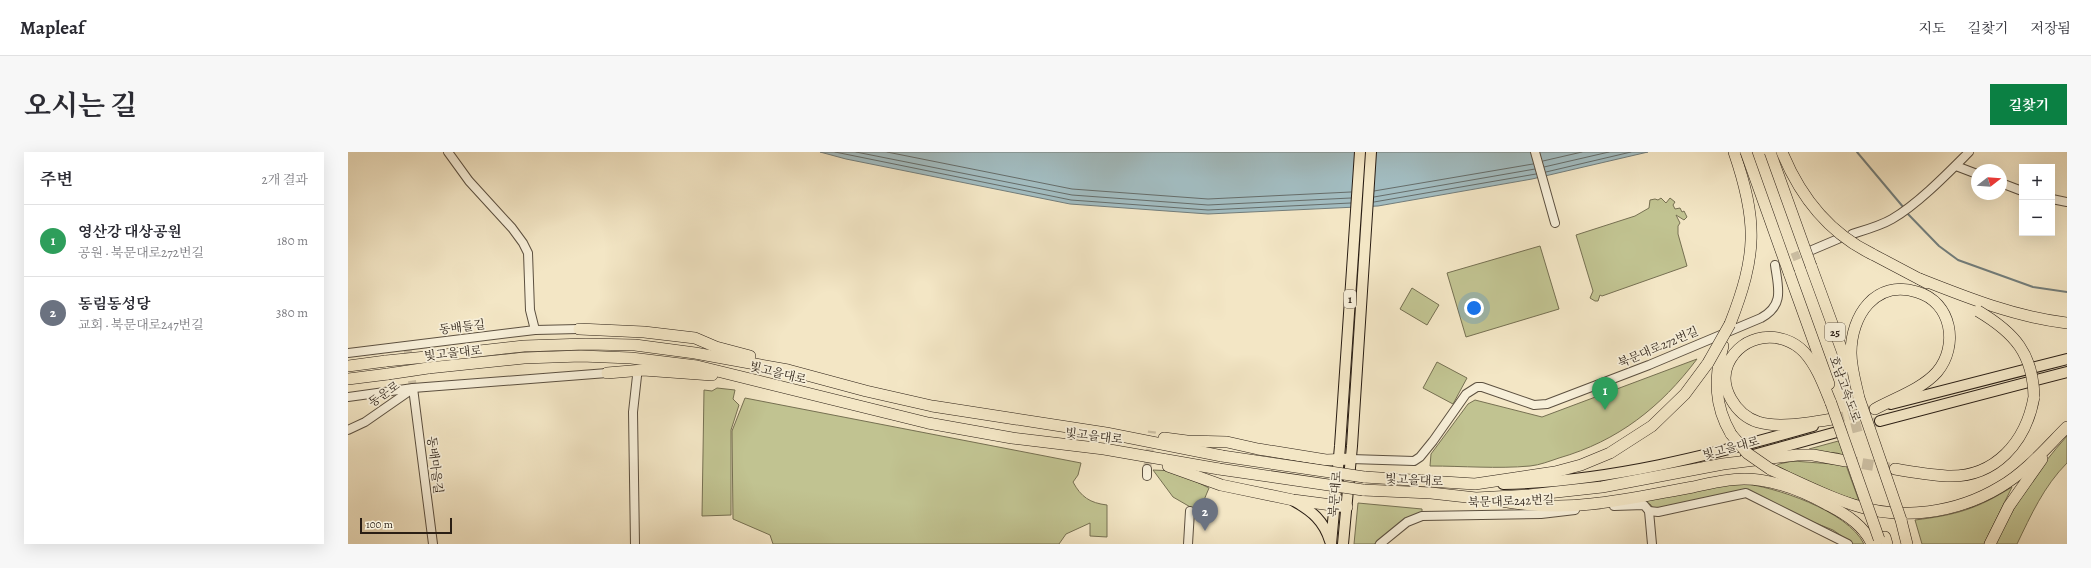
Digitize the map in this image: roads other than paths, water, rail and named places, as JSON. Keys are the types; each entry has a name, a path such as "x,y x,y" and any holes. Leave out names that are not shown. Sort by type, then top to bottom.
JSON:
{"highway":[{"path":"1734,152 1746,190 1752,232 1750,263 1744,290 1723,346 1718,365 1716,382 1717,396 1725,424 1731,434 1747,453 1770,469 1842,501 1866,509 1890,512 1934,511 1963,504 2000,487 2032,462 2065,429"},
{"name":"호남고속도로","path":"1746,152 1881,542"},
{"name":"호남고속도로","path":"1770,152 1859,398 1901,520 1907,544"},
{"path":"1782,152 1794,179 1817,212 1839,234 1872,254 1999,323 2020,345 2028,360 2033,379 2034,397 2027,424 2018,441 2005,455 1988,467 1968,474 1948,476 1895,469"},
{"path":"1920,280 2008,311 2067,323"},
{"path":"1859,398 1851,354 1853,334 1858,316 1867,304 1877,296 1890,291 1904,289 1918,292 1930,298 1940,308 1948,321 1951,334 1950,348 1945,361 1929,380 1874,408"},
{"path":"1475,484 1555,472 1610,453 1646,430 1670,411 1686,394 1708,363 1730,324"},
{"path":"579,329 644,332 695,338 716,347 762,358 788,370"},
{"path":"1834,404 1813,364 1803,352 1790,341 1776,337 1762,337 1748,342 1735,352 1727,365 1726,380 1728,394 1735,406 1745,416 1758,422 1775,425 1834,419"},
{"name":"빛고을대로","path":"348,366 524,346 593,344 635,346 695,352 788,370 866,391 932,406 1106,434 1222,456 1364,477 1475,484"},
{"name":"빛고을대로","path":"348,379 428,368 524,358 582,356 631,358 697,366 928,423 1012,438 1104,449 1219,469 1363,490 1431,493 1476,498 1529,495 1595,488 1723,464"},
{"path":"607,374 643,370 750,379"},
{"path":"1990,544 2009,506 2065,429"},
{"path":"1106,434 1146,435 1187,441 1227,442 1326,460 1351,459"},
{"path":"1104,449 1140,461 1174,467 1221,485 1293,500 1347,507"},
{"path":"1723,464 1797,455 1813,455 1846,461"},
{"path":"1476,498 1529,506 1558,506 1598,503 1722,481 1745,479 1793,489 1822,502 1848,516 1881,542"}],"main road":[{"name":"북문대로","path":"1331,544 1340,446 1360,152"},
{"name":"북문대로","path":"1343,544 1352,446 1371,152"},
{"path":"1874,408 2067,359"},
{"path":"1880,422 2067,372"},
{"name":"빛고을대로","path":"1475,484 1525,483 1565,480 1630,470 1758,442 1834,419"},
{"name":"빛고을대로","path":"1723,464 1837,432"},
{"path":"1293,500 1317,516 1327,530 1331,544"}],"street":[{"path":"448,152 470,181 512,228 528,253 530,310 535,330"},
{"path":"1535,152 1555,223"},
{"path":"1852,234 1882,224 1894,218 1956,166 1969,152"},
{"path":"1956,166 1971,172"},
{"path":"2007,185 2019,190"},
{"path":"2055,200 2067,202"},
{"path":"1812,250 1838,239"},
{"name":"북문대로272번길","path":"1351,459 1407,462 1420,457 1466,394 1477,387 1482,387 1534,405 1547,404 1649,365 1761,318 1768,314 1777,301 1779,285 1775,265"},
{"name":"동배들길","path":"348,353 535,330 579,329"},
{"path":"348,397 413,388 607,374"},
{"path":"635,544 633,412 637,376"},
{"name":"동운로","path":"348,430 365,422 413,388"},
{"name":"동배마을길","path":"413,388 433,544"},
{"name":"북문대로242번길","path":"1380,544 1407,522 1422,516 1541,514 1634,504 1644,505 1649,511 1658,512 1746,493 1848,544"},
{"path":"1188,544 1190,511"},
{"path":"1649,511 1652,544"}],"water":[{"path":"820,152 1648,152 1532,179 1378,206 1208,214 1070,204 846,159"}],"waterway":[{"path":"1857,152 1904,208"},
{"path":"1906,212 1939,246 1958,260 2033,287 2067,292"}],"tunnel":[{"path":"1781,262 1811,250"},
{"path":"407,345 413,388"},
{"path":"1834,419 1871,410"},
{"path":"1837,432 1880,421"},
{"path":"1147,469 1152,431"},
{"path":"1846,461 1895,469"}],"place":[{"name":"영산강 대상공원","path":"1605,410"},
{"name":"동림동성당","path":"1205,531"}]}
